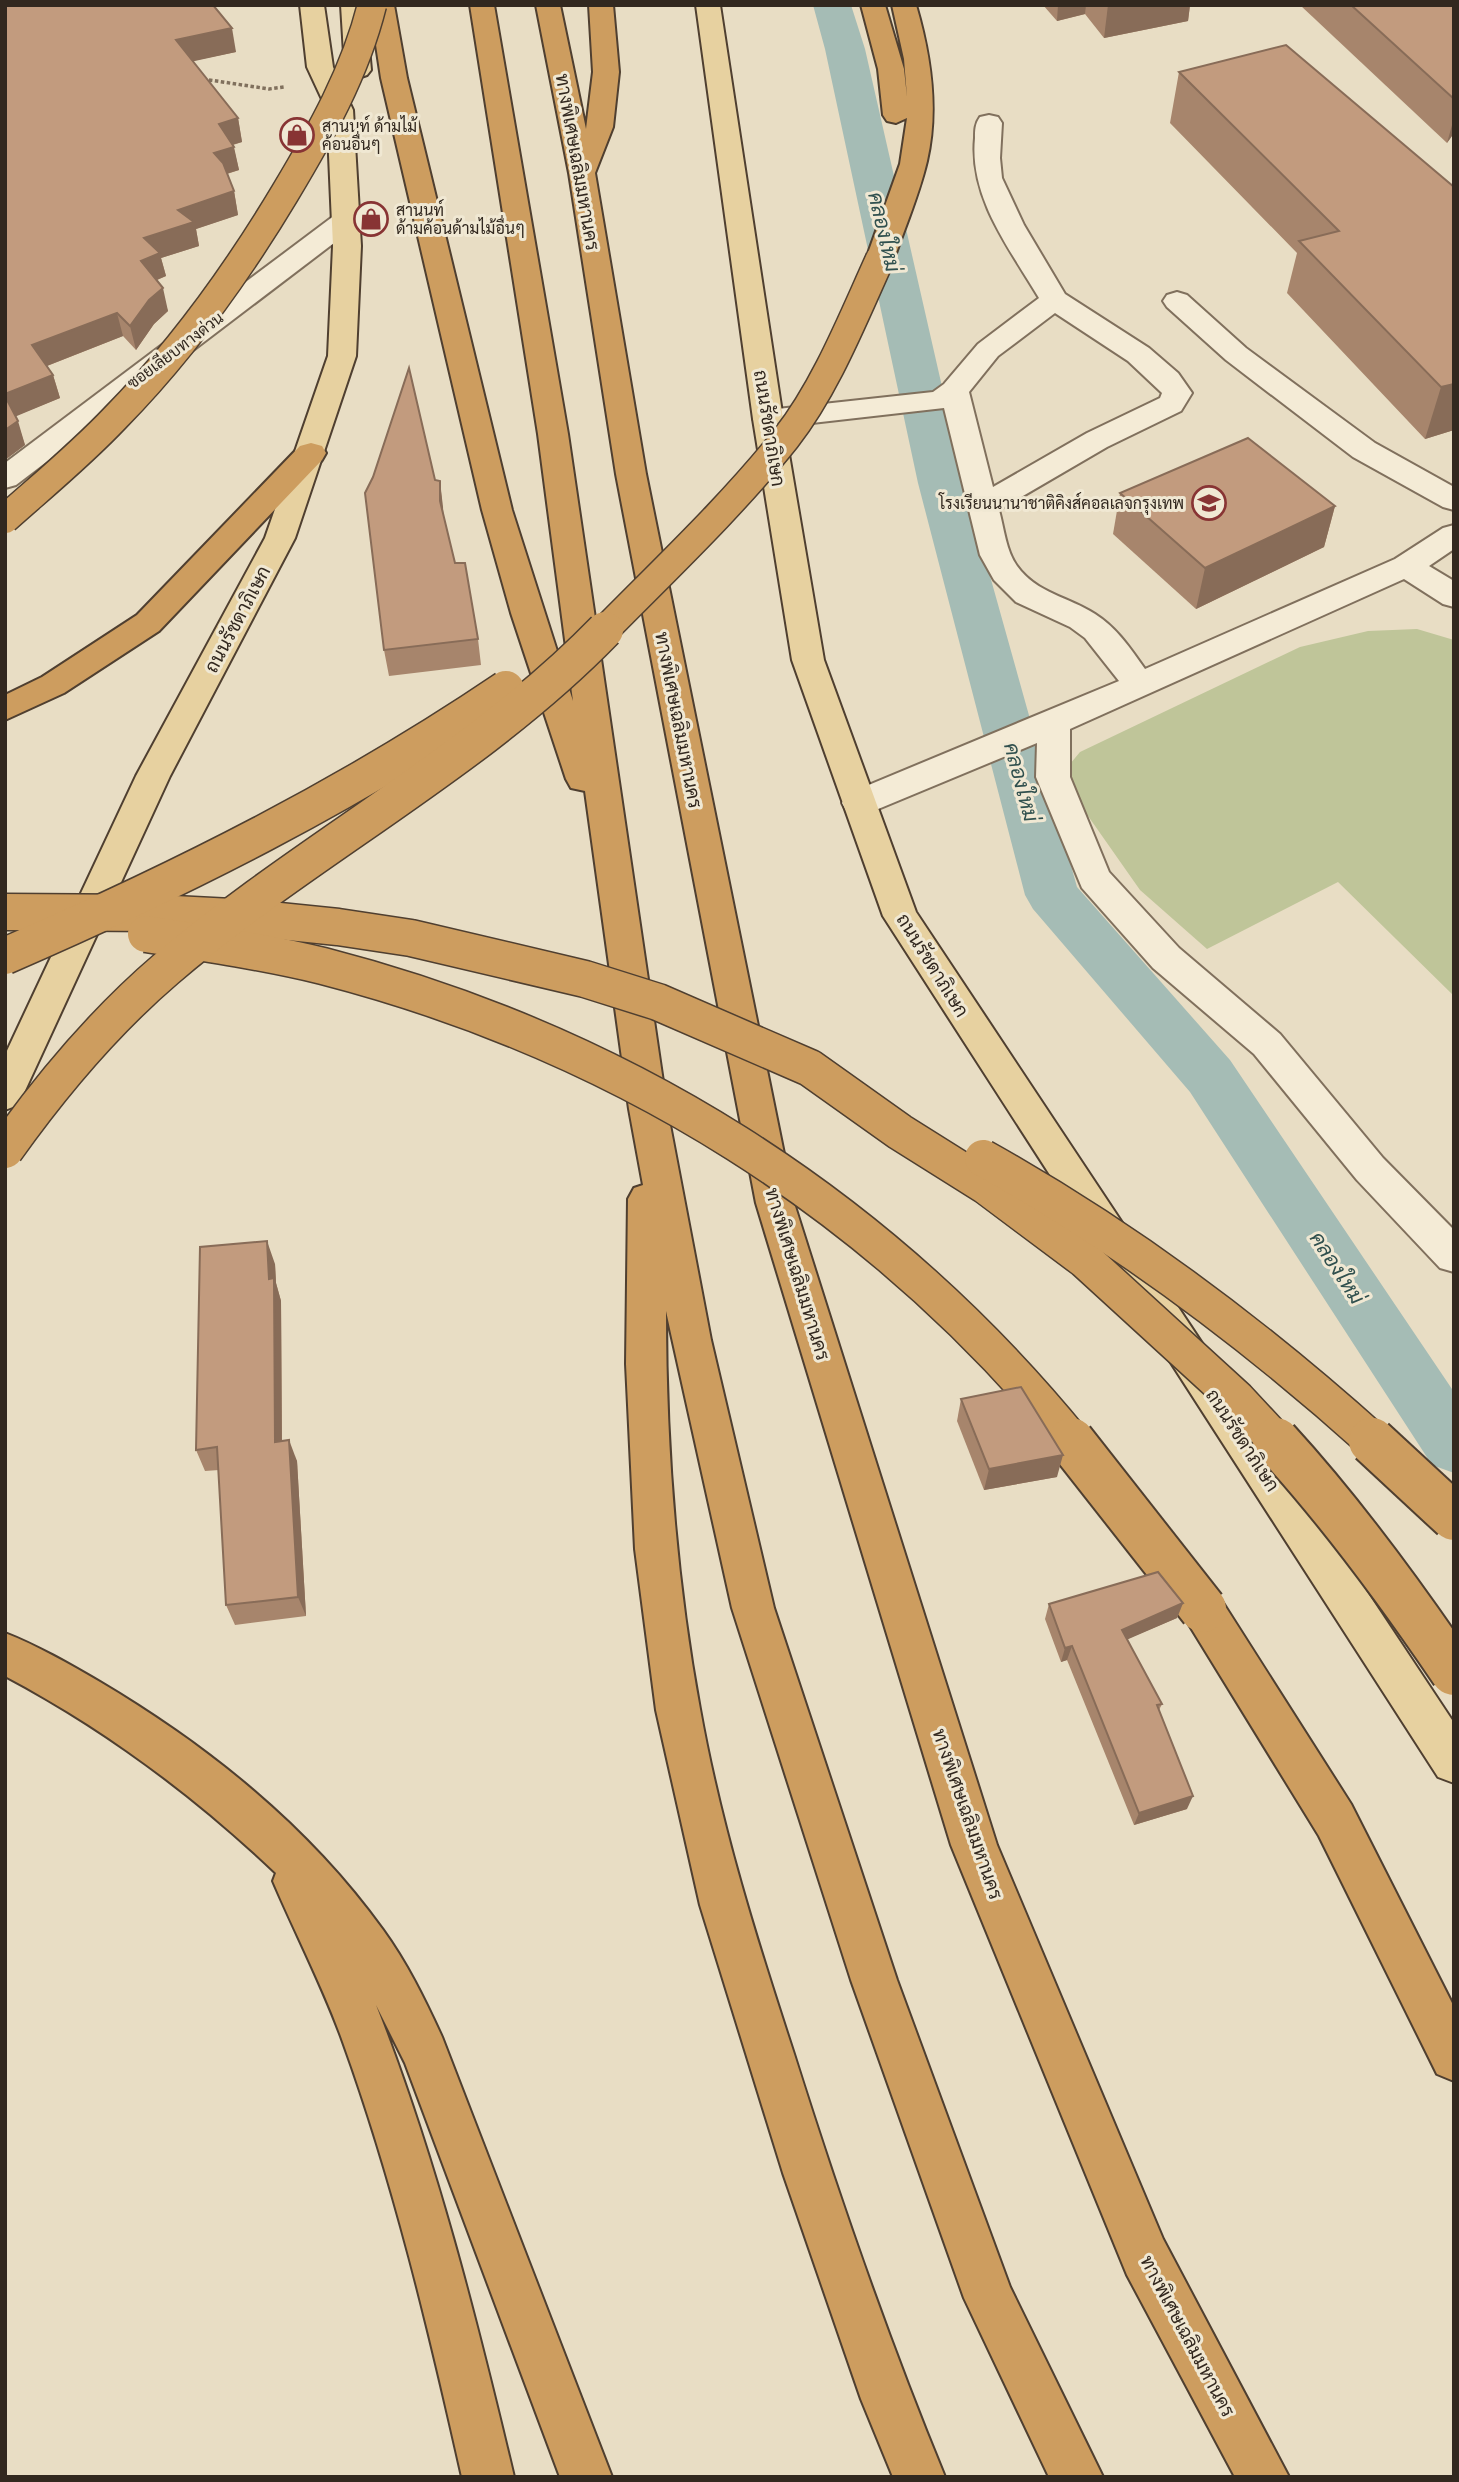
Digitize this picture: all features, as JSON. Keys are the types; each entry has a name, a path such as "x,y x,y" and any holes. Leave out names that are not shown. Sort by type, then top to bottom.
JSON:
{"highway":[{"path":"5,519 129,404 212,304 275,211 327,124 365,37 372,5"},
{"path":"382,5 394,78 497,510 527,613 611,861"},
{"path":"482,5 553,434 648,1109 691,1340 753,1608 874,1980 989,2298 1077,2477"},
{"name":"ทางพิเศษเฉลิมมหานคร","path":"548,5 582,173 631,474 775,1203 974,1845 1145,2257 1264,2477"},
{"path":"582,173 600,127 602,113 606,72 601,5"},
{"path":"873,5 891,69 898,140 880,259"},
{"path":"5,1150 47,1091 81,1051 166,970 250,904 445,765 577,659 726,506 787,436 836,356 880,259 916,150 920,90 912,31 904,5"},
{"path":"5,709 53,685 148,623 311,453"},
{"path":"5,957 126,904 253,841 392,762 556,654 679,554"},
{"path":"5,914 155,913 338,926 411,939 585,979 658,1002 810,1068 988,1161 1145,1261 1222,1316 1301,1380 1454,1517"},
{"path":"5,914 118,929 322,966 458,1006 612,1071 697,1116 795,1178 873,1237 967,1325 1079,1449 1203,1609 1335,1820 1453,2055"},
{"path":"810,1068 900,1132 997,1194 1085,1260 1165,1331 1237,1399 1310,1478 1390,1579 1454,1672"},
{"path":"648,1109 646,1364 656,1549 678,1710 723,1905 807,2173 887,2399 919,2477"},
{"path":"5,1653 67,1686 142,1734 222,1794 278,1845 326,1895 368,1947 410,2021 470,2167 586,2477"},
{"path":"278,1845 342,1979 389,2104 439,2277 488,2477"}],"main road":[{"name":"ถนนรัชดาภิเษก","path":"5,1095 153,776 280,538 342,356 347,246 340,110 320,67 312,5"},
{"name":"ถนนรัชดาภิเษก","path":"340,110 359,68 353,5"},
{"name":"ถนนรัชดาภิเษก","path":"708,5 768,419 808,660 900,916 1454,1762"}],"street":[{"path":"983,506 1097,440 1171,404 1177,393 1170,382 1151,364 1054,300 1012,226 989,177 989,123"},
{"name":"ซอยเลียบทางด่วน","path":"5,478 345,221"},
{"path":"768,419 896,405 947,395 988,350 1054,300"},
{"path":"1177,302 1236,354 1364,450 1454,500"},
{"path":"947,395 983,506 995,555 1017,588 1036,602 1070,613 1098,631 1139,685"},
{"path":"859,803 1052,724 1406,566 1454,535"},
{"path":"1406,566 1454,596"},
{"path":"1052,724 1053,777 1094,879 1167,958 1267,1044 1370,1169 1454,1256"}],"path":[{"path":"198,78 269,89 326,80"}],"green space":[{"path":"1417,629 1454,640 1454,996 1338,882 1207,949 1140,890 1060,776 1080,752 1300,647 1368,631"}],"building":[{"path":"5,5 213,5 232,28 176,40 238,118 219,124 234,147 214,153 223,163 234,191 178,210 194,222 144,238 160,253 141,261 163,288 149,300 130,326 117,313 32,345 53,375 5,394"},
{"path":"1351,5 1454,5 1454,99"},
{"path":"1286,45 1454,187 1454,384 1441,387 1299,241 1339,231 1179,72"},
{"path":"409,368 435,480 440,481 440,501 455,563 465,563 478,639 384,650 365,493 373,477"},
{"path":"5,396 18,421 5,430"},
{"path":"1248,438 1335,506 1205,568 1120,493"},
{"path":"267,1241 269,1279 274,1278 275,1442 289,1440 298,1597 226,1605 217,1447 196,1450 200,1247"},
{"path":"1021,1387 1063,1455 989,1469 961,1399"},
{"path":"1158,1572 1183,1603 1122,1630 1162,1704 1157,1705 1193,1796 1139,1813 1072,1646 1065,1648 1049,1604"}],"waterway":[{"name":"คลองใหม่","path":"832,5 845,49 941,483 1052,895 1210,1076 1454,1445"}],"place":[{"name":"สานนท์ ด้ามไม้ ค้อนอื่นๆ","path":"297,135"},
{"name":"สานนท์ ด้ามค้อนด้ามไม้อื่นๆ","path":"371,219"},
{"name":"โรงเรียนนานาชาติคิงส์คอลเลจกรุงเทพ","path":"1209,503"}]}
